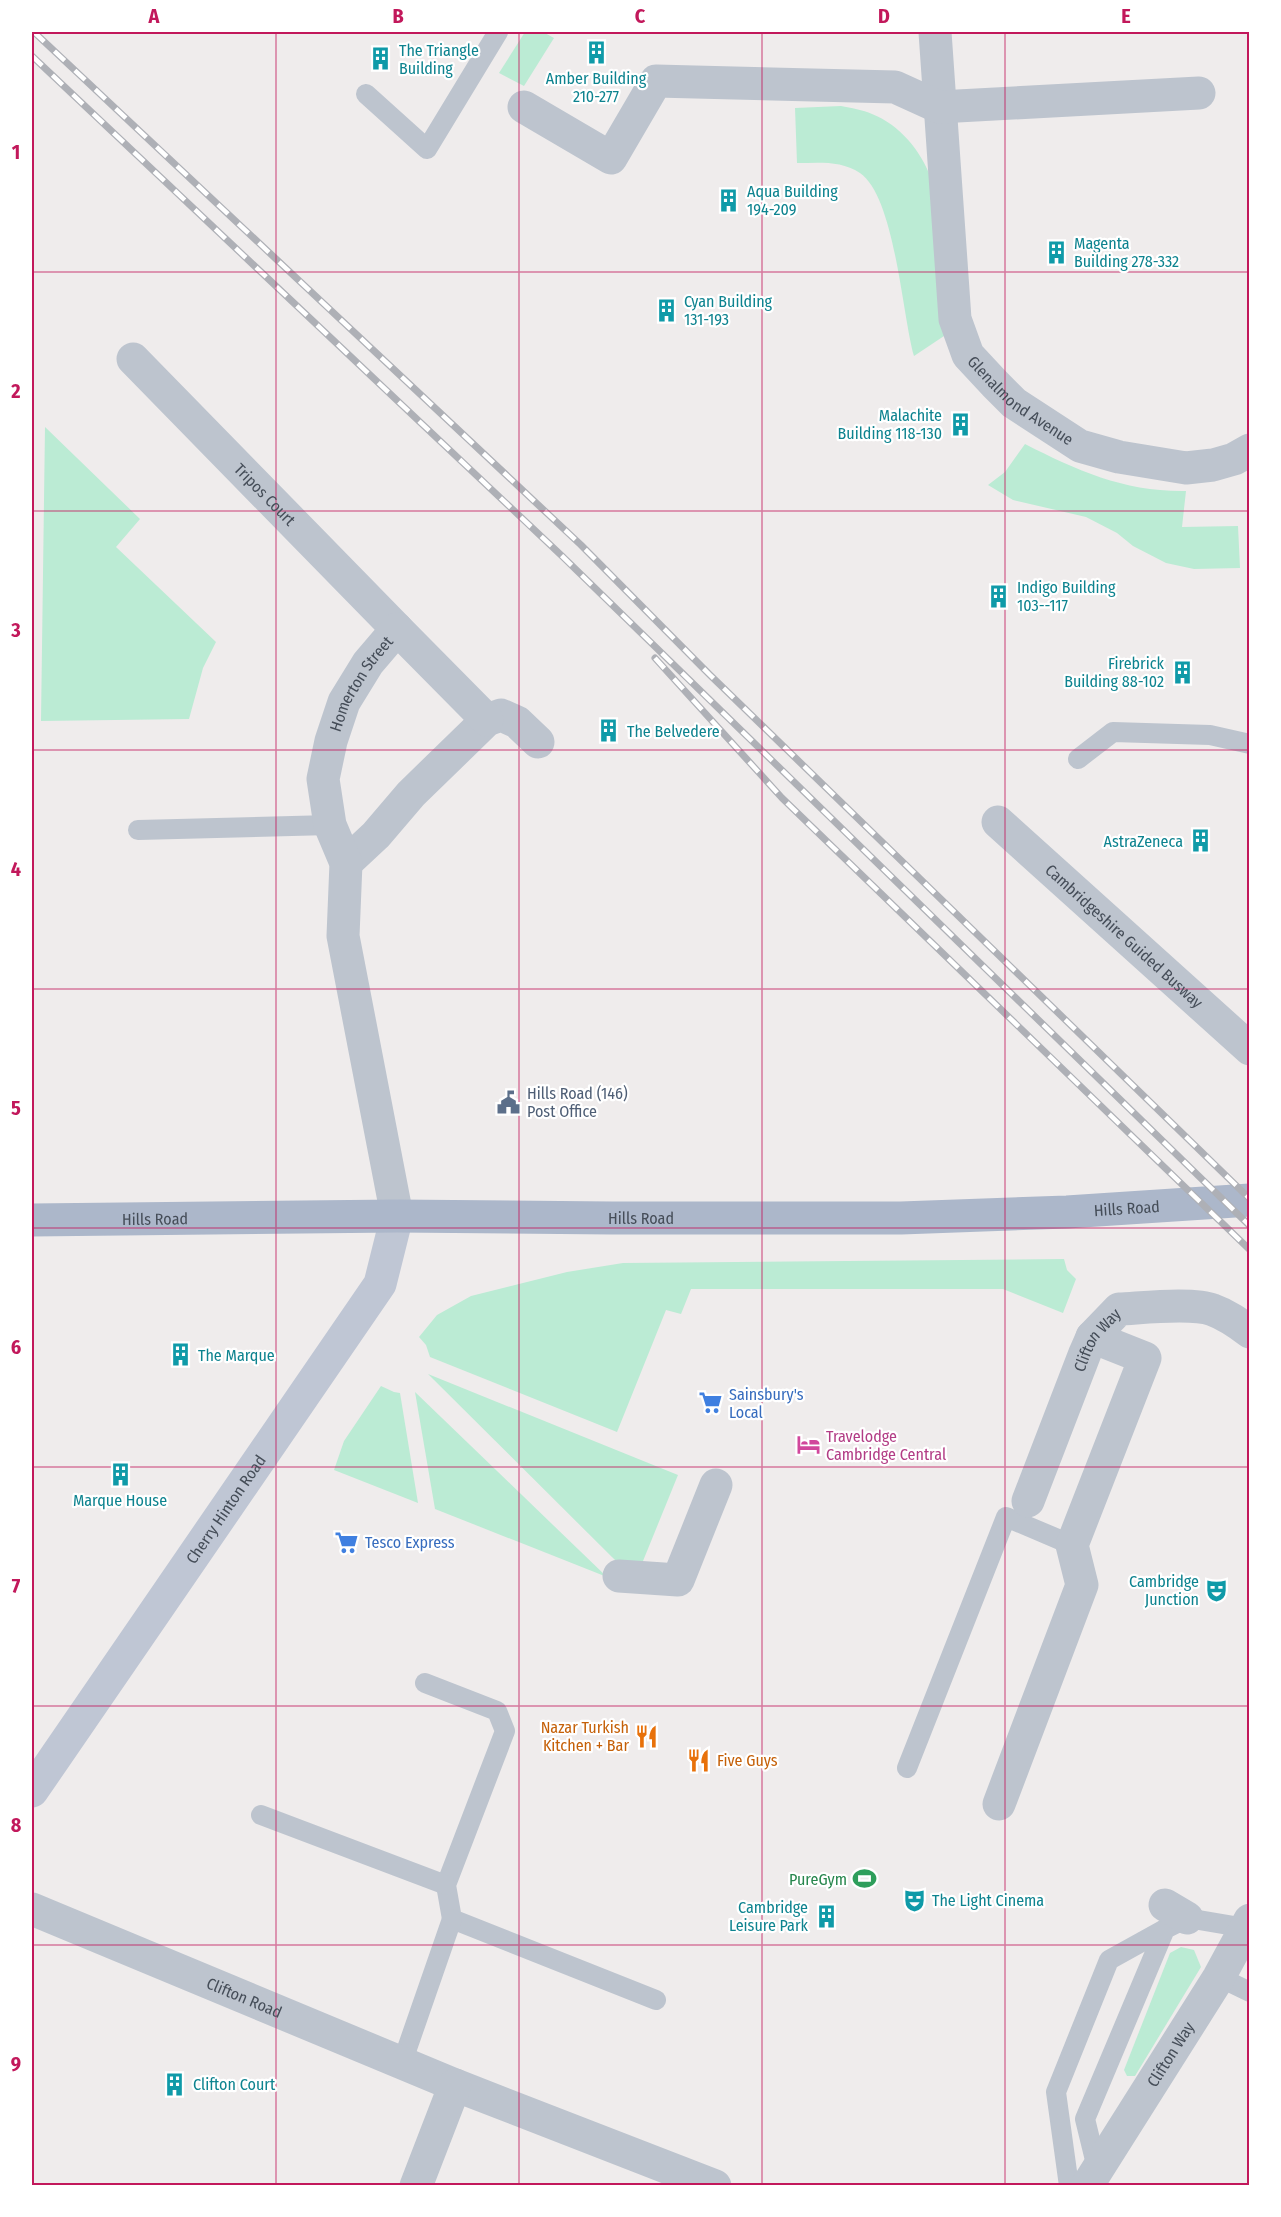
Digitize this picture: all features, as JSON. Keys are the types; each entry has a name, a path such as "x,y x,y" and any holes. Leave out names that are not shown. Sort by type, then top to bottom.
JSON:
{"main road":[{"name":"Hills Road","path":"32,1220 397,1216 901,1218 1067,1212 1250,1200"}],"street":[{"name":"Glenalmond Avenue","path":"935,32 955,319 968,355 1014,403 1080,446 1119,457 1186,468 1213,465 1234,459 1250,450"},
{"path":"524,107 611,158 656,81 895,87 939,107 1199,93"},
{"name":"Tripos Court","path":"133,359 397,629"},
{"name":"Homerton Street","path":"397,1216 344,936 346,863 330,825 323,779 331,741 344,702 368,663 397,629 486,720"},
{"path":"346,863 376,835 411,794 486,720 501,716 517,722 538,742"},
{"name":"Cambridgeshire Guided Busway","path":"998,822 1250,1049"},
{"name":"Cherry Hinton Road","path":"32,1791 380,1284 397,1216"},
{"name":"Clifton Way","path":"1028,1501 1092,1337 1119,1309 1169,1306 1211,1308 1234,1319 1250,1332"},
{"path":"999,1804 1082,1585 1072,1545 1145,1358 1092,1337"},
{"path":"620,1576 678,1580 716,1485"},
{"name":"Clifton Road","path":"32,1909 455,2085 715,2186"},
{"name":"Clifton Way","path":"1092,2177 1219,1977 1248,1924"},
{"path":"416,2186 455,2085"}],"lane":[{"path":"366,93 427,148 498,32"},
{"path":"1077,759 1113,732 1210,735 1250,744"},
{"path":"138,830 330,825"},
{"path":"907,1768 1006,1517 1072,1545"},
{"path":"402,2063 452,1919 446,1885 505,1731 497,1711 425,1683"},
{"path":"261,1815 446,1885"},
{"path":"1092,2177 1085,2119 1172,1917"},
{"path":"1069,2186 1056,2092 1109,1960 1172,1917 1248,1924"},
{"path":"452,1919 656,2000"},
{"path":"1219,1977 1250,1992"}],"green space":[{"path":"525,32 543,32 554,38 524,86 499,73"},
{"path":"841,106 868,113 892,125 915,149 931,178 947,334 914,356 896,258 882,206 872,186 860,173 845,166 829,163 797,163 795,108"},
{"path":"45,427 140,519 116,547 216,642 203,668 189,719 41,721"},
{"path":"1025,444 1083,471 1122,484 1186,491 1182,527 1238,526 1240,568 1194,569 1166,563 1086,517 1013,500 988,485 1005,472"},
{"path":"1064,1259 1067,1270 1076,1279 1063,1313 1003,1289 691,1289 681,1314 666,1310 617,1432 430,1357 426,1345 419,1337 437,1315 471,1296 567,1272 623,1263"},
{"path":"428,1374 678,1475 643,1561 618,1563"},
{"path":"381,1386 400,1393 418,1503 334,1470 344,1441"},
{"path":"415,1392 607,1577 435,1509"},
{"path":"1181,1947 1194,1950 1201,1967 1135,2076 1127,2076 1124,2070 1170,1953"}],"railway":[{"path":"34,32 581,545 710,675 1250,1199"},
{"path":"32,56 562,556 1250,1226"},
{"path":"655,658 782,798 1250,1250"}],"place":[{"name":"Amber Building 210-277","path":"596,53"},
{"name":"The Triangle Building","path":"381,59"},
{"name":"Aqua Building 194-209","path":"729,200"},
{"name":"Magenta Building 278-332","path":"1056,252"},
{"name":"Cyan Building 131-193","path":"666,310"},
{"name":"Malachite Building 118-130","path":"960,424"},
{"name":"Indigo Building 103--117","path":"999,596"},
{"name":"Firebrick Building 88-102","path":"1182,672"},
{"name":"The Belvedere","path":"609,731"},
{"name":"AstraZeneca","path":"1201,841"},
{"name":"Hills Road (146) Post Office","path":"509,1102"},
{"name":"The Marque","path":"180,1355"},
{"name":"Sainsbury's Local","path":"711,1403"},
{"name":"Travelodge Cambridge Central","path":"808,1445"},
{"name":"Marque House","path":"120,1475"},
{"name":"Tesco Express","path":"347,1542"},
{"name":"Cambridge Junction","path":"1217,1590"},
{"name":"Nazar Turkish Kitchen + Bar","path":"647,1736"},
{"name":"Five Guys","path":"699,1760"},
{"name":"PureGym","path":"865,1879"},
{"name":"The Light Cinema","path":"914,1900"},
{"name":"Cambridge Leisure Park","path":"826,1916"},
{"name":"Clifton Court","path":"175,2084"}]}
